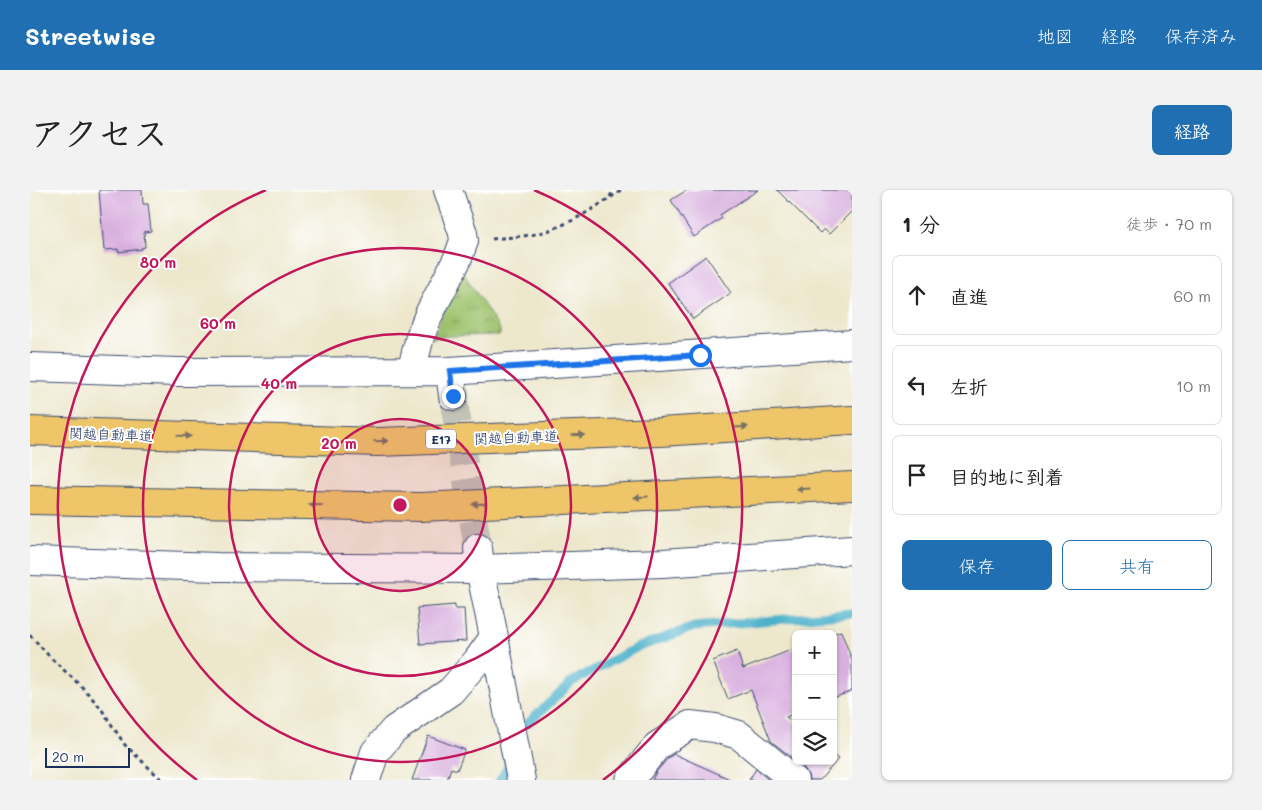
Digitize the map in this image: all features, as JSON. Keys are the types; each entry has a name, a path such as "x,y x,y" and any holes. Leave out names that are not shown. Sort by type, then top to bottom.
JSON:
{"highway":[{"name":"関越自動車道","path":"30,431 378,442 660,432 852,420"},
{"path":"30,500 421,507 852,486"}],"street":[{"path":"411,370 420,337 429,314 457,260 464,241 448,190"},
{"path":"30,367 177,372 411,370 451,384 852,344"},
{"path":"30,561 218,567 479,558 664,563 852,550"},
{"path":"479,558 521,780"},
{"path":"366,780 375,752 394,730 451,691 477,661 494,637"},
{"path":"630,780 657,746 690,725 714,728 739,735 794,780"}],"path":[{"path":"610,198 612,190"},
{"path":"464,241 521,236 561,226 622,190"},
{"path":"30,635 100,707 124,745 162,780"}],"green space":[{"path":"461,269 500,330 500,335 433,338"}],"building":[{"path":"99,190 142,190 143,204 148,204 151,231 144,232 145,247 118,252 118,249 104,250"},
{"path":"687,190 758,190 720,215 722,218 694,237 671,200"},
{"path":"777,190 852,190 852,211 829,234 824,229 820,233"},
{"path":"706,256 731,293 693,319 668,283"},
{"path":"455,605 455,609 464,609 466,641 420,644 417,608"},
{"path":"841,631 852,660 852,691 837,697 837,675 837,632"},
{"path":"792,650 792,715 786,717 792,721 792,758 771,741 751,690 728,699 713,661 737,651 743,669"},
{"path":"428,736 465,750 457,770 451,768 447,780 412,780"},
{"path":"674,754 732,780 652,780 656,772"},
{"path":"801,765 833,765 820,780 809,780 804,768"},
{"path":"756,769 769,780 749,780"}],"waterway":[{"path":"527,724 573,681 636,648 694,627 852,613"},
{"path":"500,780 510,763"}],"tunnel":[{"path":"453,396 478,548"}],"route":[{"path":"453,396 450,371 700,355"}]}
